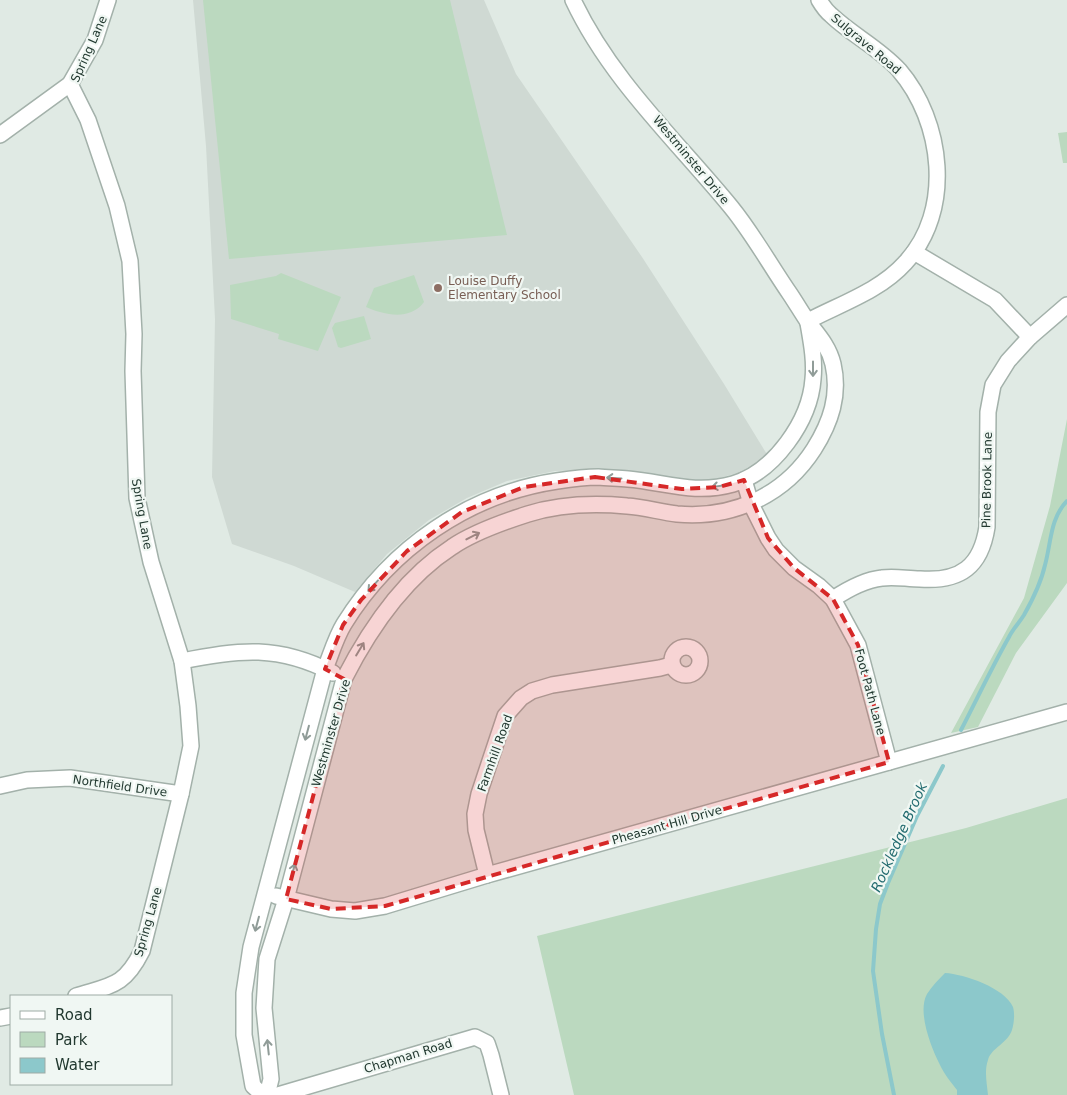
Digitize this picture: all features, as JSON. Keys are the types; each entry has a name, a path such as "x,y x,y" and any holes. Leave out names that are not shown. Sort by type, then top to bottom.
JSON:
{"street":[{"name":"Spring Lane","path":"79,995 116,983 135,966 142,951 191,746 182,660 151,562 137,498 133,380 134,334 130,261 114,198 88,120 70,84 95,40 108,0"},
{"name":"Westminster Drive","path":"267,1095 271,1080 264,1008 267,959 286,899 344,679 360,650 400,593 424,569 453,546 485,530 529,513 573,505 596,504 631,506 672,514 703,515 751,504 774,491 799,468 818,442 832,413 835,386 831,357 826,343 808,321 733,209 606,59 586,27 573,0"},
{"name":"Sulgrave Road","path":"808,321 885,280 906,263 914,252 932,215 937,184 936,155 929,123 909,83 898,69 830,14 819,0"},
{"path":"0,135 70,84"},
{"path":"914,252 995,300 1030,337"},
{"name":"Pine Brook Lane","path":"833,599 861,583 880,578 901,577 932,580 953,576 964,571 979,556 985,540 987,527 988,412 993,384 1002,368 1030,337 1067,305"},
{"name":"Westminster Drive","path":"263,1095 253,1086 244,1035 244,993 251,947 325,669 343,626 361,600 386,571 427,534 445,521 484,501 524,487 595,477 629,479 682,488 719,487 744,480 775,456 787,443 801,422 811,395 814,366 808,321"},
{"name":"Foot Path Lane","path":"744,480 751,504 761,526 776,550 794,568 833,599 858,645 889,762"},
{"path":"182,660 254,650 287,654 325,669 344,679"},
{"name":"Farmhill Road","path":"487,875 476,830 476,814 479,794 505,716 512,706 520,698 532,691 552,685 672,665"},
{"name":"Pheasant Hill Drive","path":"265,893 331,909 355,911 385,906 487,875 1067,712"},
{"name":"Northfield Drive","path":"0,786 26,780 70,778 181,794"},
{"name":"Chapman Road","path":"278,1095 475,1037 487,1043 501,1095"}],"highlighted area":[{"path":"595,477 682,489 719,487 744,480 768,538 794,568 833,599 858,645 889,762 385,906 331,909 286,899 344,679 325,669 343,625 361,600 407,551 462,512 524,487"}],"shaded area":[{"name":"Louise Duffy Elementary School","path":"193,0 484,0 516,74 642,257 768,456 744,471 709,481 694,482 610,470 585,470 555,471 507,481 467,498 429,520 387,554 355,592 294,566 232,544 212,477 215,319 206,146"}],"green space":[{"path":"203,0 450,0 507,235 229,259"},
{"path":"1067,132 1067,163 1063,163 1058,133"},
{"path":"281,273 341,297 318,351 278,339 279,334 231,319 230,285 276,276"},
{"path":"414,275 424,302 412,312 397,315 366,307 374,288"},
{"path":"364,316 371,339 341,348 338,347 332,328 335,323"},
{"path":"1067,419 1067,583 1016,653 978,727 951,733 1024,598 1050,506"},
{"path":"1067,798 1067,1095 574,1095 537,936 966,828"}],"water":[{"path":"945,973 973,979 993,988 1009,1000 1013,1007 1014,1021 1010,1035 992,1052 988,1060 986,1073 988,1095 957,1095 957,1090 936,1058 929,1039 924,1020 924,1001 929,991"}],"waterway":[{"name":"Rockledge Brook","path":"961,730 1012,631 1034,597 1043,572 1054,523 1061,508 1067,501"},
{"name":"Rockledge Brook","path":"894,1095 882,1034 873,971 876,929 880,904 888,883 917,816 943,766"}],"place":[{"name":"Louise Duffy Elementary School","path":"438,288"}]}
